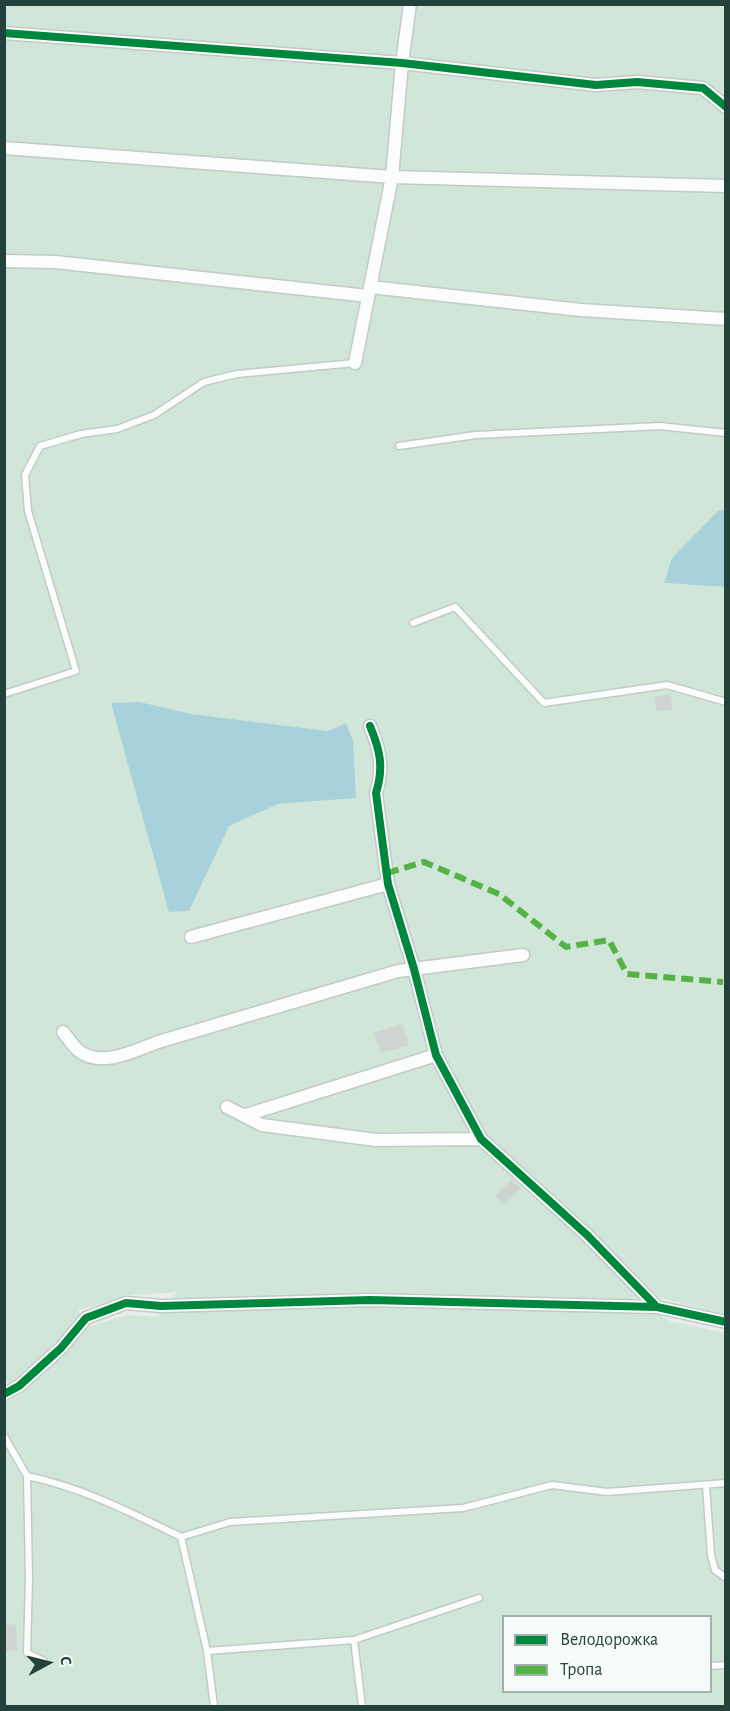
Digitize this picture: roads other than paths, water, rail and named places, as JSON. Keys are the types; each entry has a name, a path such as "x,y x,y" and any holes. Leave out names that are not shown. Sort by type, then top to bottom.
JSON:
{"street":[{"path":"355,363 392,177 402,63 410,4"},
{"path":"4,33 402,63 596,85 637,82 703,88 726,107"},
{"path":"4,148 392,177 726,186"},
{"path":"4,261 55,262 369,292 581,310 726,319"},
{"path":"370,726 379,748 380,779 376,793 388,884 414,969 436,1055 481,1139 587,1235 657,1307"},
{"path":"191,937 388,884"},
{"path":"63,1032 78,1051 98,1059 127,1054 192,1032 398,971 523,955"},
{"path":"246,1116 436,1055"},
{"path":"227,1107 262,1125 376,1140 481,1139"},
{"path":"4,1394 19,1386 61,1348 86,1318 126,1303 161,1306 370,1300 657,1307 726,1322"}],"lane":[{"path":"4,694 76,671 28,511 25,475 40,446 81,434 117,429 154,415 204,382 237,374 355,363"},
{"path":"399,446 476,435 660,426 726,433"},
{"path":"413,623 455,607 544,703 667,684 726,702"},
{"path":"4,1436 27,1476 29,1578 27,1653 44,1661"},
{"path":"27,1476 45,1480 132,1512 181,1537 230,1522 463,1508 552,1485 607,1492 726,1484"},
{"path":"706,1485 711,1554 715,1570 726,1578"},
{"path":"181,1537 207,1651 214,1707"},
{"path":"207,1651 354,1640 479,1598"},
{"path":"354,1640 362,1707"}],"water":[{"path":"725,509 725,587 664,583 672,558 718,511"},
{"path":"140,702 191,714 328,731 346,723 353,741 356,798 278,804 229,826 189,911 169,912 111,703"}]}
